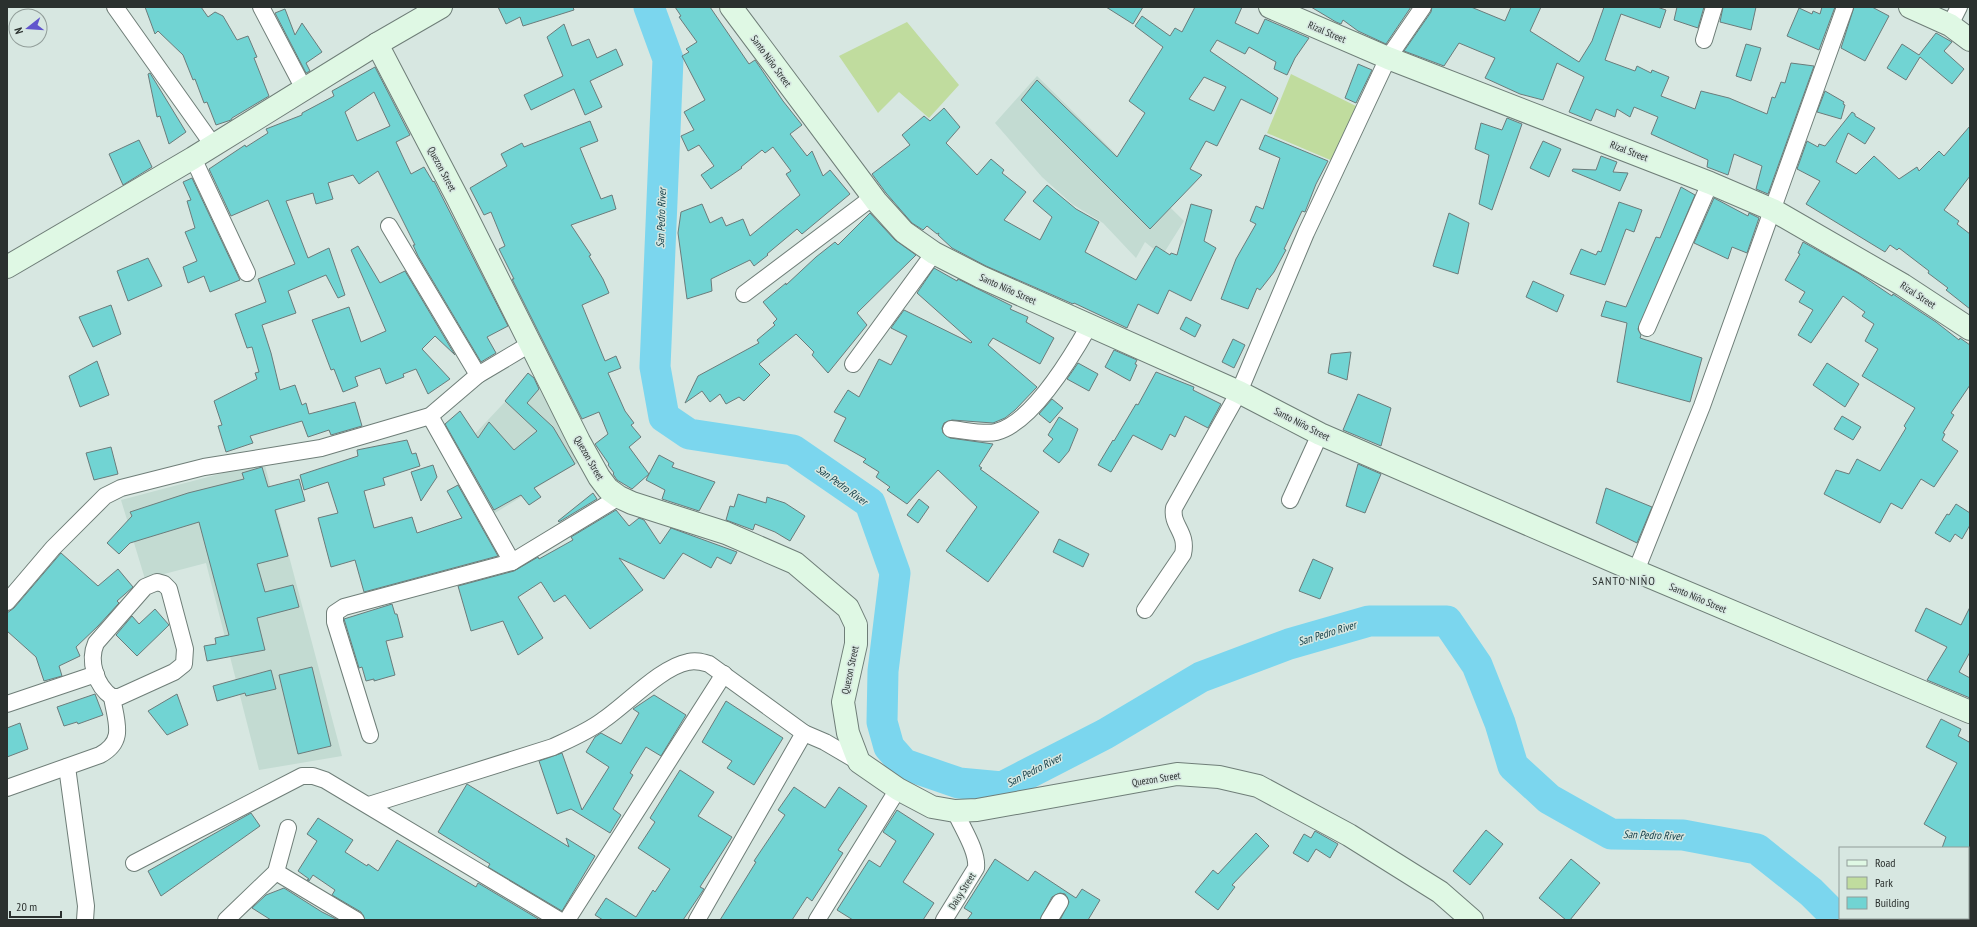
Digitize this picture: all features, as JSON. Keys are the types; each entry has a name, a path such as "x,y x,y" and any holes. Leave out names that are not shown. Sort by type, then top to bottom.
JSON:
{"street":[{"path":"115,7 213,145"},
{"path":"261,7 304,89"},
{"name":"Santo Niño Street","path":"731,7 873,197 904,232 934,254 1089,326 1239,392 1320,434 1636,571 1970,712"},
{"name":"Rizal Street","path":"1270,7 1388,58 1710,182 1773,210 1903,285 1970,329"},
{"path":"1145,610 1182,554 1185,545 1184,538 1173,515 1174,508 1239,392 1306,232 1388,58 1423,7"},
{"path":"1704,40 1714,7"},
{"path":"1636,571 1702,406 1845,7"},
{"path":"1910,7 1954,16 1970,40"},
{"path":"7,267 193,158 431,10"},
{"name":"Quezon Street","path":"377,44 458,199 579,441 599,477 608,489 619,497 632,503 726,533 795,562 848,608 856,625 856,644 843,702 848,733 859,762 898,788 932,807 955,811 978,810 1177,774 1219,777 1258,786 1349,835 1440,892 1472,920"},
{"path":"193,158 246,273"},
{"path":"1647,328 1710,182"},
{"path":"744,294 873,197"},
{"path":"389,226 478,375"},
{"path":"853,364 934,254"},
{"path":"951,429 995,432 1015,422 1046,392 1069,362 1089,326"},
{"path":"7,602 53,548 92,508 105,496 121,488 204,467 321,448 430,416 478,375 530,344"},
{"path":"430,416 512,562"},
{"path":"1290,500 1320,434"},
{"path":"370,734 335,622 335,613 344,607 512,562 619,497"},
{"path":"7,788 100,755 113,746 118,734 112,697 102,688 96,674 92,659 96,643 145,587 157,582 164,584 169,589 186,649 184,664 174,672 119,697 112,697"},
{"path":"369,805 553,747 602,721 659,677 679,665 698,661 709,664 724,674 804,733 825,742 859,762"},
{"path":"7,704 96,674"},
{"path":"567,920 724,674"},
{"path":"697,920 804,733"},
{"path":"67,767 86,906 85,920"},
{"path":"134,863 302,776 313,776 324,780 369,805 559,920"},
{"path":"817,920 898,788"},
{"name":"Daisy Street","path":"944,920 976,868 977,859 975,851 967,840 955,811"},
{"path":"226,920 276,872 288,828"},
{"path":"276,872 356,920"},
{"path":"1049,920 1060,902"}],"shaded area":[{"path":"1037,76 1184,221 1162,256 1145,242 1136,258 1103,223 1072,204 1042,177 995,123"},
{"path":"531,374 579,462 490,516 456,454"},
{"path":"264,462 342,756 259,770 206,563 145,579 121,500"}],"green space":[{"path":"907,22 959,85 929,118 899,92 878,113 839,56"},
{"path":"1291,74 1360,108 1335,162 1267,133"}],"building":[{"path":"145,7 201,7 208,17 215,12 223,16 237,40 248,36 257,57 254,58 269,96 231,120 216,125 207,102 204,103 195,79 193,80 183,55 158,31 155,34"},
{"path":"498,7 573,7 574,10 523,26 520,17 506,24"},
{"path":"675,7 710,7 749,64 755,60 783,101 802,125 790,134 807,156 812,151 823,176 830,170 850,194 802,234 797,229 754,266 750,260 711,279 712,291 687,299 678,233 681,212 702,204 710,223 722,217 726,226 743,219 750,236 800,195 786,174 791,171 773,147 765,153 762,150 741,167 742,168 711,189 701,175 714,166 699,145 688,151 681,136 694,130 684,112 705,100 682,56 689,52 686,49 697,42 679,17 681,16"},
{"path":"1106,7 1143,7 1133,24"},
{"path":"1195,7 1242,7 1235,23 1258,34 1265,19 1309,38 1295,58 1287,75 1274,69 1276,62 1249,47 1245,54 1217,40 1210,51 1278,98 1271,114 1241,99 1217,146 1206,141 1190,169 1202,175 1150,229 1021,100 1037,80 1117,157 1145,113 1129,101 1163,47 1135,26 1142,16 1170,36 1175,28 1182,32","holes":["1204,77 1226,87 1214,111 1189,99"]},
{"path":"1311,7 1411,7 1386,44 1358,31 1343,20 1341,24 1336,22"},
{"path":"1432,7 1471,7 1505,21 1511,7 1541,7 1530,31 1579,62 1592,41 1604,7 1657,7 1666,10 1660,28 1621,14 1605,60 1635,71 1637,66 1651,73 1652,70 1669,77 1661,96 1695,109 1701,91 1729,98 1767,114 1772,97 1775,98 1781,82 1785,83 1791,63 1814,66 1768,194 1756,189 1762,166 1734,154 1728,175 1707,167 1708,160 1651,134 1658,117 1634,107 1630,117 1617,109 1615,117 1596,109 1591,121 1569,112 1584,77 1557,63 1543,100 1520,94 1485,78 1495,58 1459,43 1444,66 1404,51 1431,12"},
{"path":"1677,7 1704,7 1698,28 1674,20"},
{"path":"1723,7 1756,7 1751,30 1720,22"},
{"path":"1822,7 1835,7 1819,50 1787,36 1799,8 1812,14 1813,11 1820,14"},
{"path":"1854,7 1872,7 1889,16 1865,61 1841,48"},
{"path":"285,9 295,35 302,23 322,52 306,63 310,71 306,73 275,13"},
{"path":"564,24 572,46 589,39 597,58 616,49 623,65 590,81 602,107 585,115 574,89 531,110 524,95 563,76 547,37"},
{"path":"1936,33 1952,42 1944,51 1964,69 1952,84 1920,57 1906,80 1887,68 1902,44 1919,55"},
{"path":"1746,44 1761,48 1751,81 1736,76"},
{"path":"1358,64 1372,70 1356,103 1345,98"},
{"path":"375,67 410,135 396,142 411,174 424,167 433,182 434,181 508,326 487,337 496,353 481,362 418,256 413,245 415,245 378,171 359,184 353,175 328,183 333,199 316,204 313,193 286,201 308,258 329,248 345,295 338,298 326,275 288,291 296,313 262,325 271,353 280,390 295,385 302,405 306,403 309,414 355,402 362,426 331,435 329,430 308,437 302,421 250,436 253,443 226,452 218,426 222,425 214,401 257,379 255,373 259,372 252,347 247,348 235,314 266,302 258,279 295,264 268,200 231,216 209,169 245,145 246,147 268,133 266,129 302,115 302,113 334,96 332,91","holes":["374,92 390,126 357,141 345,112"]},
{"path":"150,73 186,132 169,144 160,116 157,117 148,74"},
{"path":"1825,91 1844,102 1843,104 1845,105 1841,119 1817,112"},
{"path":"944,108 960,127 946,143 977,175 991,159 1004,170 1002,173 1026,192 1004,220 1040,240 1052,217 1033,201 1047,185 1076,209 1099,222 1085,252 1136,280 1156,246 1170,255 1171,253 1177,255 1191,204 1212,210 1204,241 1216,248 1191,301 1169,290 1158,314 1138,304 1127,328 1074,303 1073,304 986,266 952,248 938,235 939,233 937,234 927,226 923,230 912,223 872,174 910,145 902,135 924,116 930,121"},
{"path":"1852,112 1855,116 1875,128 1865,144 1848,133 1836,162 1856,174 1874,156 1899,179 1917,167 1919,171 1939,151 1944,156 1970,126 1970,176 1944,210 1959,221 1957,224 1970,234 1970,309 1946,290 1948,288 1928,273 1929,271 1899,248 1897,250 1890,245 1885,252 1806,204 1820,181 1797,169 1807,141 1818,147 1819,144 1825,146"},
{"path":"1507,118 1522,124 1492,210 1479,204 1489,155 1475,149 1481,123 1502,130"},
{"path":"590,121 598,141 580,148 601,199 612,195 616,209 571,225 591,255 589,256 603,279 609,293 582,305 605,361 616,356 621,368 608,373 625,411 634,423 631,425 641,437 629,447 649,474 632,489 617,480 608,465 609,464 595,444 608,434 599,412 582,419 512,279 514,279 499,249 505,246 491,212 484,215 470,188 507,166 501,154 522,143 524,147"},
{"path":"1265,135 1328,161 1316,184 1305,212 1302,211 1284,249 1286,250 1274,272 1260,290 1257,288 1248,309 1221,299 1236,259 1256,224 1250,221 1256,206 1263,209 1280,158 1259,149"},
{"path":"139,140 152,167 123,185 109,154"},
{"path":"1543,141 1561,149 1549,177 1530,168"},
{"path":"1601,156 1617,162 1613,172 1628,173 1620,191 1572,171 1573,169 1596,170"},
{"path":"192,178 240,280 210,292 204,276 188,283 183,267 197,261 185,232 195,228 187,201 191,200 183,182"},
{"path":"1681,187 1695,195 1638,329 1641,335 1640,338 1702,358 1690,402 1617,382 1627,323 1601,316 1606,301 1626,307 1656,237 1660,238"},
{"path":"1714,198 1748,216 1749,213 1759,218 1747,253 1732,247 1728,259 1694,243"},
{"path":"1619,202 1642,210 1634,232 1626,229 1605,285 1570,274 1581,249 1596,255 1598,251 1601,252"},
{"path":"870,213 895,240 916,255 857,313 867,325 828,373 812,355 814,352 796,334 759,364 770,375 744,401 739,397 726,404 720,394 710,402 702,391 685,403 698,376 759,343 757,340 775,325 773,323 777,319 763,302 786,283 786,285 816,257 835,242 838,245"},
{"path":"1449,213 1469,223 1458,274 1433,266"},
{"path":"1803,242 1858,273 1892,296 1893,294 1936,322 1959,340 1960,338 1970,345 1970,385 1951,413 1954,415 1943,433 1945,434 1942,440 1958,451 1934,487 1921,479 1902,509 1891,503 1880,523 1824,494 1836,470 1849,474 1857,459 1880,471 1906,428 1904,426 1915,408 1862,376 1878,349 1865,341 1874,324 1862,316 1865,312 1843,296 1811,343 1798,335 1813,310 1799,302 1805,292 1785,280 1800,254 1798,253"},
{"path":"358,246 380,283 405,271 455,355 435,336 422,349 450,379 428,394 416,369 403,374 404,377 386,384 380,368 355,377 358,386 343,392 334,369 331,370 312,320 349,307 361,342 386,331 351,250"},
{"path":"148,258 162,286 128,301 117,271"},
{"path":"934,268 957,281 958,279 1012,306 1010,309 1028,317 1026,322 1054,338 1040,364 993,338 988,345 1037,387 1015,410 1005,418 993,423 952,420 944,423 942,428 943,433 950,438 993,444 979,466 982,468 980,469 1039,512 988,582 946,551 977,507 938,470 907,504 887,490 890,487 876,477 879,472 863,462 866,459 834,441 846,418 834,412 848,390 859,397 879,359 891,365 907,336 891,328 904,310 971,343 972,342 917,293"},
{"path":"1533,281 1564,295 1557,312 1526,297"},
{"path":"111,305 121,334 93,347 79,317"},
{"path":"1186,317 1201,325 1195,337 1180,329"},
{"path":"1233,339 1245,345 1234,368 1222,362"},
{"path":"1114,350 1137,360 1135,364 1137,365 1130,381 1105,367"},
{"path":"1351,352 1347,380 1328,373 1331,354"},
{"path":"97,361 109,395 80,407 69,376"},
{"path":"1078,363 1098,374 1089,391 1067,379"},
{"path":"1827,363 1859,384 1845,407 1813,385"},
{"path":"1156,372 1194,387 1193,390 1221,404 1208,428 1185,416 1175,437 1170,434 1162,450 1133,435 1111,472 1098,465 1136,404 1138,405"},
{"path":"528,373 534,378 539,389 527,403 553,427 575,464 534,488 541,497 529,505 521,495 494,510 445,424 460,411 478,438 489,422 514,450 537,431 505,401"},
{"path":"1358,394 1391,408 1381,446 1343,430"},
{"path":"1052,399 1063,408 1050,423 1039,414"},
{"path":"1842,416 1861,427 1853,440 1834,429"},
{"path":"1059,417 1078,429 1069,451 1059,463 1043,451 1053,439 1048,435"},
{"path":"407,440 412,454 416,453 420,466 383,478 385,485 364,491 374,528 412,517 417,533 462,518 447,491 458,485 498,556 364,592 355,560 331,567 318,518 338,513 328,482 304,490 300,475 358,456 357,450"},
{"path":"111,447 118,474 94,480 86,453"},
{"path":"659,455 674,463 672,467 715,482 699,511 662,499 665,490 646,480"},
{"path":"1358,464 1381,474 1365,513 1346,506"},
{"path":"433,465 437,477 421,501 411,472"},
{"path":"262,467 268,487 299,479 305,501 275,510 288,556 257,564 265,592 293,585 299,607 257,618 265,650 207,661 204,646 216,644 215,638 229,635 199,522 130,543 119,554 107,543 132,516 130,512 188,493 244,479 242,473"},
{"path":"1606,488 1652,507 1637,543 1596,523"},
{"path":"593,493 597,499 559,522 558,521"},
{"path":"738,494 766,503 767,497 785,503 805,516 790,541 775,532 755,524 753,530 726,520 730,506 734,507"},
{"path":"919,499 929,507 918,523 907,515"},
{"path":"1956,504 1970,513 1970,525 1962,539 1955,534 1950,542 1935,533 1947,514 1949,515"},
{"path":"616,510 629,526 639,518 644,520 660,544 671,528 737,552 731,564 717,557 711,568 683,553 664,579 619,558 643,590 590,629 565,595 554,602 541,582 518,597 543,638 518,655 503,621 471,631 458,586 514,571 538,557 539,559 573,540 571,537"},
{"path":"1059,539 1089,554 1083,567 1053,552"},
{"path":"61,553 98,586 118,569 133,587 117,601 119,603 76,647 80,656 59,666 62,676 44,681 36,657 7,631 7,613 14,608"},
{"path":"1313,559 1333,568 1320,599 1299,591"},
{"path":"392,604 395,614 397,614 403,637 386,641 395,675 374,681 374,679 366,681 362,667 359,668 344,619"},
{"path":"1970,607 1970,652 1959,672 1970,678 1970,698 1927,680 1947,647 1915,631 1926,608 1961,625"},
{"path":"155,609 169,625 137,656 116,635 132,616 139,624"},
{"path":"312,667 331,746 298,754 279,675"},
{"path":"271,670 276,689 246,696 245,693 217,701 213,686"},
{"path":"95,694 103,715 78,724 77,722 64,726 57,707"},
{"path":"177,694 188,725 167,735 148,711"},
{"path":"654,695 686,715 661,756 646,747 630,773 633,775 613,809 621,815 610,833 571,809 557,814 539,761 562,753 582,810 609,767 586,752 595,737 601,733 621,744 639,713 633,709"},
{"path":"726,701 783,738 754,785 727,768 732,761 702,742"},
{"path":"1941,719 1961,729 1958,736 1969,742 1970,740 1970,848 1942,847 1946,837 1924,824 1957,763 1926,747"},
{"path":"20,723 28,749 7,757 7,728"},
{"path":"680,770 714,792 698,816 732,837 700,887 704,889 683,920 603,920 595,915 606,898 636,917 653,890 655,892 670,869 638,848 655,822 650,818"},
{"path":"467,784 569,847 566,838 595,856 562,911 488,867 490,864 438,832"},
{"path":"794,787 825,808 839,787 867,806 838,850 843,853 812,901 807,897 792,920 720,920 756,862 754,861 785,815 778,810"},
{"path":"897,810 934,834 903,882 934,903 923,920 853,920 837,910 869,860 880,867 896,841 883,832"},
{"path":"251,813 260,826 161,896 148,871"},
{"path":"318,818 353,840 345,852 367,866 368,864 378,871 397,840 476,887 478,883 540,920 365,920 361,912 332,895 335,890 313,875 309,881 307,880 309,879 298,871 317,841 307,834"},
{"path":"1486,830 1503,844 1470,885 1453,871"},
{"path":"1315,831 1338,844 1330,858 1316,849 1308,862 1293,853 1304,834 1311,838"},
{"path":"1256,833 1269,846 1232,885 1235,887 1218,910 1195,892 1213,870 1218,874"},
{"path":"995,859 1028,881 1035,871 1076,898 1082,889 1100,900 1088,920 1060,920 1069,902 1065,894 1060,893 1052,897 1040,920 967,920 972,913 964,908"},
{"path":"1571,859 1600,883 1570,920 1566,920 1539,898"},
{"path":"284,888 322,912 338,920 271,920 252,908 266,895"}],"waterway":[{"name":"San Pedro River","path":"649,7 668,59 655,367 664,417 689,434 793,450 870,503 895,573 883,671 882,722 889,747 904,764 959,783 1002,787 1105,734 1201,677 1289,644 1369,621 1447,621 1477,665 1500,723 1513,766 1549,799 1611,834 1683,835 1757,849 1811,892 1839,920"}],"district":[{"name":"SANTO NIÑO","path":"1624,580"}]}
